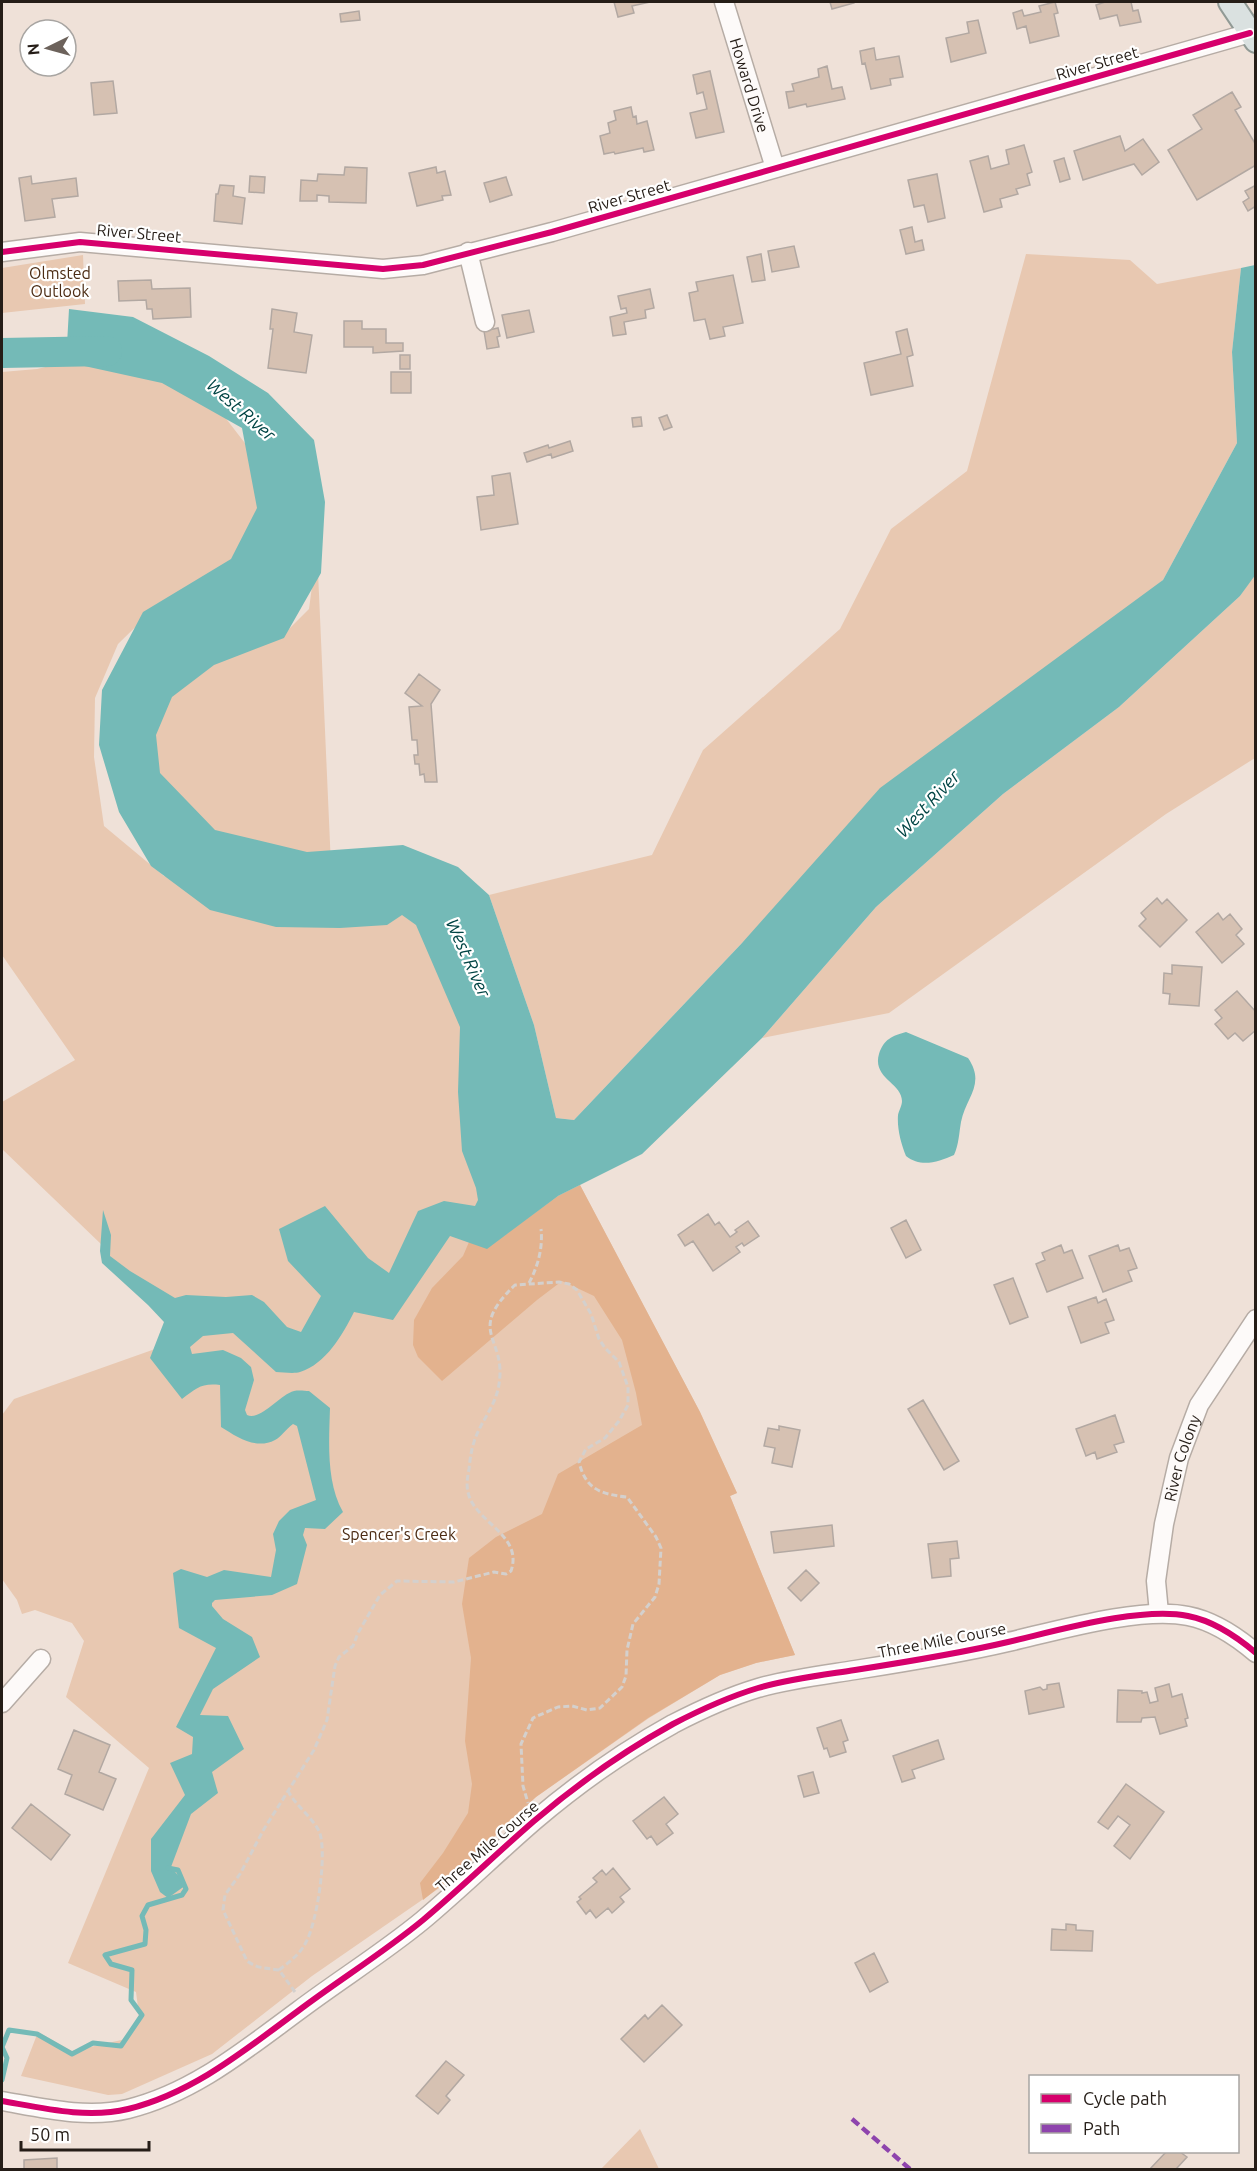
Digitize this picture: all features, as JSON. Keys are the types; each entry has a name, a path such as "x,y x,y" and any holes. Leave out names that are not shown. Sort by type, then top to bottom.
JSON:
{"main road":[{"path":"1230,2 1253,37"}],"street":[{"name":"Howard Drive","path":"724,2 775,168"},
{"name":"River Street","path":"2,252 80,242 383,269 423,265 552,232 775,168 1253,37"},
{"path":"468,252 485,322"},
{"name":"River Colony","path":"1159,1613 1156,1581 1164,1524 1182,1451 1199,1405 1256,1319"},
{"name":"Three Mile Course","path":"2,2101 85,2113 124,2110 180,2091 214,2071 391,1946 537,1818 606,1766 669,1726 703,1708 758,1688 958,1654 1118,1618 1159,1613 1185,1615 1206,1621 1223,1629 1256,1653"},
{"path":"2,1703 41,1659"}],"path":[{"path":"529,1283 538,1267 541,1229"},
{"path":"288,1791 319,1832 324,1851 315,1918 306,1943 295,1958 279,1970 263,1969 247,1961 223,1910 225,1895 240,1874 264,1829 288,1791 314,1750 327,1720 335,1666 339,1657 353,1646 380,1595 397,1581 454,1582 494,1572 506,1574 511,1571 513,1565 511,1547 507,1539 487,1521 469,1498 466,1485 474,1441 495,1401 500,1382 498,1360 489,1331 489,1318 506,1293 515,1285 559,1282 569,1284 577,1290 591,1314 599,1339 619,1362 628,1387 628,1405 612,1430 586,1449 579,1462 581,1473 594,1489 604,1495 627,1497 651,1529 661,1548 659,1584 655,1597 633,1624 627,1650 626,1676 621,1687 600,1708 587,1710 572,1706 558,1707 533,1718 522,1744 521,1771 529,1804 537,1818"},
{"path":"279,1970 305,2006"}],"green space":[{"path":"1026,254 1130,260 1157,284 1241,268 1232,352 1237,443 1163,580 742,943 574,1120 556,1118 534,1025 489,895 652,855 703,750 840,629 891,529 967,471"},
{"name":"Olmsted Outlook","path":"83,255 85,304 2,313 2,268"},
{"name":"Spencer's Creek","path":"66,362 146,367 224,416 268,473 276,543 160,603 118,644 95,698 94,757 104,826 164,876 296,912 413,907 558,1196 580,1185 700,1412 737,1493 730,1496 795,1655 756,1663 720,1675 649,1718 536,1797 448,1882 312,1976 212,2054 122,2094 108,2095 21,2076 38,2032 72,2051 126,2039 139,2015 136,1992 68,1963 149,1768 66,1697 84,1641 72,1623 35,1610 22,1614 17,1600 2,1579 2,1415 14,1399 172,1343 191,1325 106,1257 102,1245 2,1149 2,1102 75,1060 2,955 2,372 37,369"},
{"path":"317,549 331,866 218,853 142,756 154,687 286,632 309,609"},
{"path":"1255,574 1255,758 1166,814 889,1013 762,1038 876,907 1003,794 1119,707 1240,596"},
{"path":"640,2129 659,2169 601,2169"}],"shaded area":[{"path":"580,1185 700,1412 737,1493 730,1496 795,1655 756,1663 720,1675 648,1718 536,1797 508,1822 467,1865 423,1900 420,1883 443,1853 468,1813 472,1784 465,1741 471,1658 462,1604 469,1558 496,1537 542,1514 558,1474 642,1425 622,1340 594,1296 562,1281 442,1381 418,1357 413,1345 414,1320 432,1288 463,1256 469,1242 487,1248 558,1196"}],"water":[{"path":"1255,265 1256,574 1240,596 1119,707 1003,794 876,907 762,1038 642,1154 558,1196 487,1249 450,1236 393,1320 354,1312 333,1347 309,1368 297,1373 276,1372 233,1333 203,1336 190,1347 192,1354 223,1350 241,1358 251,1367 254,1380 245,1410 247,1415 258,1414 288,1393 296,1391 309,1391 330,1408 331,1475 343,1512 325,1529 305,1528 303,1535 307,1545 297,1584 272,1595 215,1600 212,1603 223,1619 252,1637 260,1657 213,1689 200,1715 228,1716 244,1749 212,1772 218,1793 191,1814 171,1867 186,1885 168,1898 160,1892 151,1871 151,1839 185,1795 170,1763 192,1754 193,1737 176,1727 216,1648 179,1628 173,1573 181,1569 207,1577 224,1570 271,1577 276,1550 273,1534 279,1521 290,1510 316,1500 297,1426 293,1424 277,1439 268,1443 254,1443 240,1438 221,1427 220,1385 200,1387 182,1399 150,1358 164,1322 102,1263 100,1251 103,1210 111,1235 110,1256 130,1271 175,1298 186,1295 226,1297 252,1295 264,1302 287,1327 301,1332 321,1296 288,1261 279,1229 325,1206 368,1258 389,1273 418,1211 444,1201 475,1206 478,1200 476,1188 462,1151 458,1092 460,1027 416,925 402,915 387,925 340,928 276,927 210,910 151,866 119,812 99,745 102,690 143,612 231,559 257,508 242,428 162,383 66,362 69,309 133,317 209,356 268,393 314,440 325,502 321,573 284,638 214,665 172,697 156,735 160,773 215,830 307,852 403,845 458,867 489,895 534,1025 556,1118 574,1120 742,943 880,788 1163,580 1237,443 1232,352 1241,268"},
{"path":"906,1032 968,1058 975,1075 975,1083 963,1113 954,1155 936,1162 918,1162 906,1156 898,1125 901,1095 883,1075 878,1062 881,1049 886,1042"}],"building":[{"path":"614,2 650,2 632,6 634,13 618,17"},
{"path":"830,2 854,2 854,3 832,9"},
{"path":"1055,2 1058,13 1054,14 1059,36 1030,43 1026,26 1017,29 1013,13 1022,10 1024,16 1041,12 1039,6"},
{"path":"1105,2 1131,2 1133,11 1138,10 1141,22 1120,26 1117,15 1100,19 1096,5"},
{"path":"359,11 360,20 341,22 340,14"},
{"path":"978,20 986,53 951,62 946,38 969,33 967,22"},
{"path":"874,48 876,60 899,56 903,77 890,79 891,85 871,89 860,51"},
{"path":"827,66 832,89 842,87 845,99 807,107 806,104 789,108 786,92 794,91 792,84 819,77 818,69"},
{"path":"710,71 724,132 696,138 690,113 707,109 703,92 697,94 693,75"},
{"path":"113,81 117,113 94,115 91,83"},
{"path":"1232,92 1241,107 1235,110 1256,145 1256,165 1197,200 1168,150 1202,129 1193,115"},
{"path":"631,107 637,124 647,121 654,150 644,152 643,148 604,154 600,136 610,133 608,123 616,120 614,111"},
{"path":"1120,136 1125,151 1143,139 1159,162 1142,175 1134,164 1083,180 1074,151"},
{"path":"1024,145 1032,172 1027,174 1030,185 1016,189 1018,194 1000,199 1002,207 984,212 970,161 988,156 991,169 1009,164 1006,150"},
{"path":"1064,158 1070,179 1060,182 1054,161"},
{"path":"345,167 367,168 366,203 329,202 329,196 317,195 317,201 300,201 301,180 317,181 318,174 344,175"},
{"path":"436,167 437,173 445,171 451,195 442,196 443,200 417,206 409,173"},
{"path":"937,174 945,218 928,222 924,205 914,207 908,180"},
{"path":"31,176 32,184 76,178 78,196 52,199 55,217 25,221 19,178"},
{"path":"250,176 265,177 264,193 249,192"},
{"path":"506,177 512,195 490,202 484,183"},
{"path":"220,185 234,186 233,196 245,198 242,224 214,221 216,194 218,194"},
{"path":"1256,185 1256,206 1248,211 1243,202 1249,198 1245,191"},
{"path":"912,227 915,242 922,240 924,250 906,254 900,230"},
{"path":"794,246 799,267 772,272 768,251"},
{"path":"761,254 765,280 752,282 747,257"},
{"path":"733,275 743,323 723,327 725,336 710,339 705,319 694,321 689,293 698,291 696,282"},
{"path":"151,280 152,289 190,288 191,317 153,319 152,309 147,309 146,300 119,301 118,281"},
{"path":"650,289 654,308 645,310 646,318 624,322 626,334 613,336 610,317 627,313 626,308 621,309 618,296"},
{"path":"272,309 297,313 294,332 312,335 306,373 268,368 273,329 270,329"},
{"path":"529,310 534,332 507,338 502,315"},
{"path":"344,321 362,321 362,329 386,329 386,343 403,343 403,351 373,353 373,347 344,347"},
{"path":"498,328 499,347 487,349 484,331"},
{"path":"907,329 913,355 907,357 913,386 871,395 864,363 901,354 896,332"},
{"path":"400,355 410,355 410,369 400,369"},
{"path":"391,372 411,372 411,393 391,393"},
{"path":"667,415 672,427 664,430 659,418"},
{"path":"641,417 642,426 633,427 632,418"},
{"path":"570,441 573,451 552,458 551,454 527,462 524,453"},
{"path":"510,473 518,524 481,530 477,497 494,495 492,476"},
{"path":"419,674 440,690 431,704 437,782 425,782 424,774 420,775 419,764 415,764 414,755 418,755 417,740 412,740 409,707 422,706 405,693"},
{"path":"1157,898 1162,904 1167,899 1187,920 1160,947 1139,926 1146,919 1141,913"},
{"path":"1218,913 1223,920 1230,914 1242,929 1236,935 1244,944 1222,963 1196,932"},
{"path":"1172,965 1202,967 1199,1006 1169,1004 1170,994 1163,993 1164,973 1172,974"},
{"path":"1237,991 1256,1012 1256,1030 1243,1041 1235,1033 1228,1039 1215,1024 1222,1018 1215,1010"},
{"path":"708,1214 715,1225 719,1222 730,1237 737,1232 735,1230 748,1221 759,1236 744,1246 742,1243 736,1247 740,1252 713,1271 693,1241 685,1246 678,1235"},
{"path":"906,1220 921,1250 906,1258 891,1228"},
{"path":"1061,1245 1064,1253 1072,1250 1083,1278 1047,1292 1036,1264 1045,1260 1042,1253"},
{"path":"1118,1245 1120,1251 1129,1248 1137,1268 1128,1271 1132,1281 1103,1292 1089,1256"},
{"path":"1013,1278 1028,1317 1010,1324 994,1285"},
{"path":"1096,1297 1098,1303 1106,1299 1114,1320 1105,1323 1109,1333 1081,1343 1068,1307"},
{"path":"923,1400 959,1461 944,1470 908,1409"},
{"path":"1115,1415 1124,1442 1114,1445 1117,1452 1097,1459 1095,1452 1086,1456 1076,1429"},
{"path":"779,1426 800,1430 792,1467 772,1463 775,1448 764,1446 768,1428 779,1430"},
{"path":"832,1525 834,1546 774,1553 771,1532"},
{"path":"957,1541 959,1558 950,1559 951,1576 932,1578 928,1544"},
{"path":"806,1570 819,1583 801,1601 788,1588"},
{"path":"1059,1683 1064,1707 1029,1714 1025,1691 1040,1687 1043,1690 1047,1689 1047,1685"},
{"path":"1169,1684 1172,1697 1182,1694 1188,1718 1185,1719 1187,1726 1160,1734 1155,1717 1142,1718 1141,1722 1117,1722 1118,1690 1147,1692 1150,1703 1158,1701 1155,1688"},
{"path":"841,1720 848,1740 843,1742 846,1752 830,1757 827,1748 824,1749 817,1728"},
{"path":"74,1730 110,1745 99,1772 116,1779 103,1810 65,1794 72,1775 58,1769"},
{"path":"938,1740 944,1759 912,1770 915,1778 902,1782 893,1756"},
{"path":"813,1772 819,1793 804,1797 798,1776"},
{"path":"1126,1784 1164,1812 1130,1859 1114,1846 1130,1825 1118,1816 1108,1829 1098,1822"},
{"path":"664,1797 678,1814 666,1824 673,1833 657,1845 651,1836 647,1839 633,1821"},
{"path":"31,1804 70,1835 51,1860 12,1828"},
{"path":"613,1868 630,1889 620,1897 624,1902 612,1913 608,1908 596,1918 590,1910 586,1914 577,1902 581,1899 579,1897 597,1882 593,1878 602,1870 606,1875"},
{"path":"1066,1924 1076,1925 1076,1930 1093,1931 1092,1951 1051,1950 1052,1929 1066,1930"},
{"path":"874,1953 888,1982 870,1992 855,1963"},
{"path":"662,2005 682,2025 644,2062 621,2039 645,2015 648,2019"},
{"path":"446,2061 464,2075 446,2096 450,2100 438,2114 416,2096"},
{"path":"1165,2153 1181,2153 1187,2157 1177,2168 1179,2170 1149,2170"},
{"path":"57,2158 57,2170 24,2170 24,2160"}],"waterway":[{"name":"West River","path":"2,353 107,351"},
{"path":"2,2080 7,2058 2,2047 9,2030 37,2034 72,2054 93,2043 121,2046 142,2015 131,2000 132,1970 111,1964 105,1955 145,1944 146,1930 142,1916 148,1905 182,1895 186,1889 178,1870 168,1868"}],"marked path":[{"path":"852,2119 911,2170"}],"cycle path":[{"path":"2,252 80,242 383,269 423,265 552,232 1250,33"},
{"path":"2,2101 81,2113 112,2112 152,2102 218,2069 408,1932 534,1821 601,1769 673,1724 736,1695 794,1680 951,1654 1098,1621 1147,1614 1198,1618 1233,1635 1256,1653"}]}
